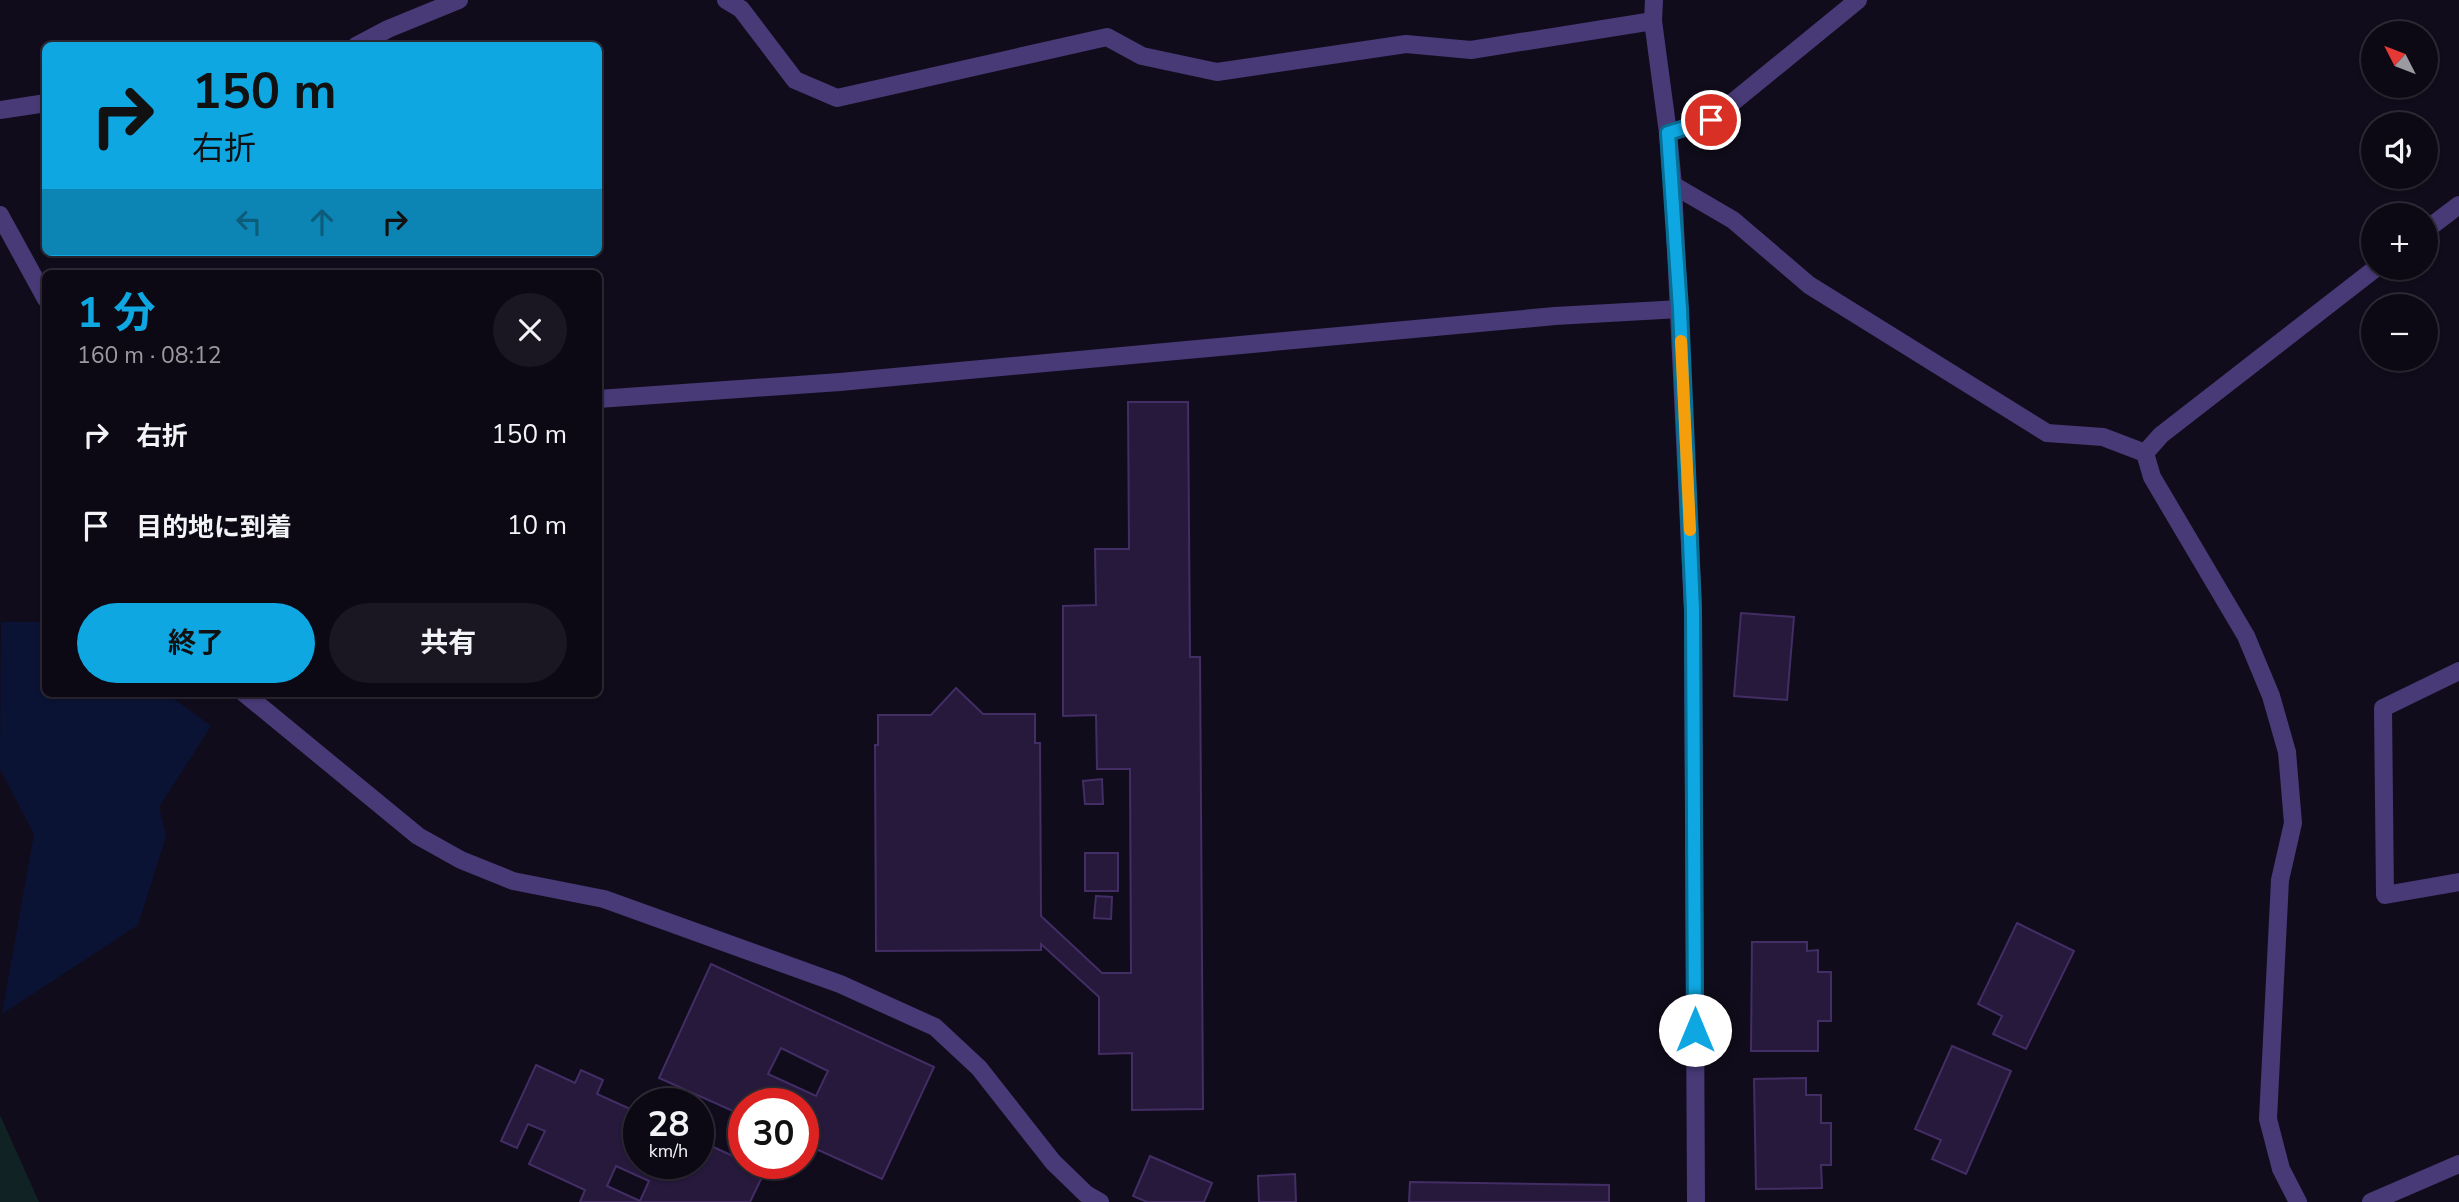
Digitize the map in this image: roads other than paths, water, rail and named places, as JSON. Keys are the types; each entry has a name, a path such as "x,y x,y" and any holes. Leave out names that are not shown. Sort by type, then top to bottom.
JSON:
{"street":[{"path":"364,42 458,0"},
{"path":"726,0 741,9 795,80 837,98 1107,37 1142,55 1217,72 1406,44 1471,50 1653,21"},
{"path":"1654,0 1653,21 1673,185 1693,610 1696,1202"},
{"path":"1668,133 1711,120 1858,0"},
{"path":"0,110 42,104"},
{"path":"1673,185 1733,220 1809,285 2047,433 2103,437 2145,453"},
{"path":"2438,221 2459,205"},
{"path":"0,215 42,292"},
{"path":"2145,453 2161,435 2361,280"},
{"path":"602,399 841,382 1555,317 1680,309"},
{"path":"2145,453 2152,477 2246,636 2271,696 2287,752 2293,823 2280,880 2268,1119 2281,1169 2298,1202"},
{"path":"2459,671 2383,708 2385,895 2459,882"},
{"path":"249,697 418,836 461,860 513,881 604,898 840,984 934,1027 979,1068 1053,1162 1086,1194 1100,1202"},
{"path":"2371,1202 2459,1164"}],"water":[{"path":"1,622 42,622 42,697 171,697 211,726 159,807 166,836 138,925 2,1014 34,834 0,769"}]}
